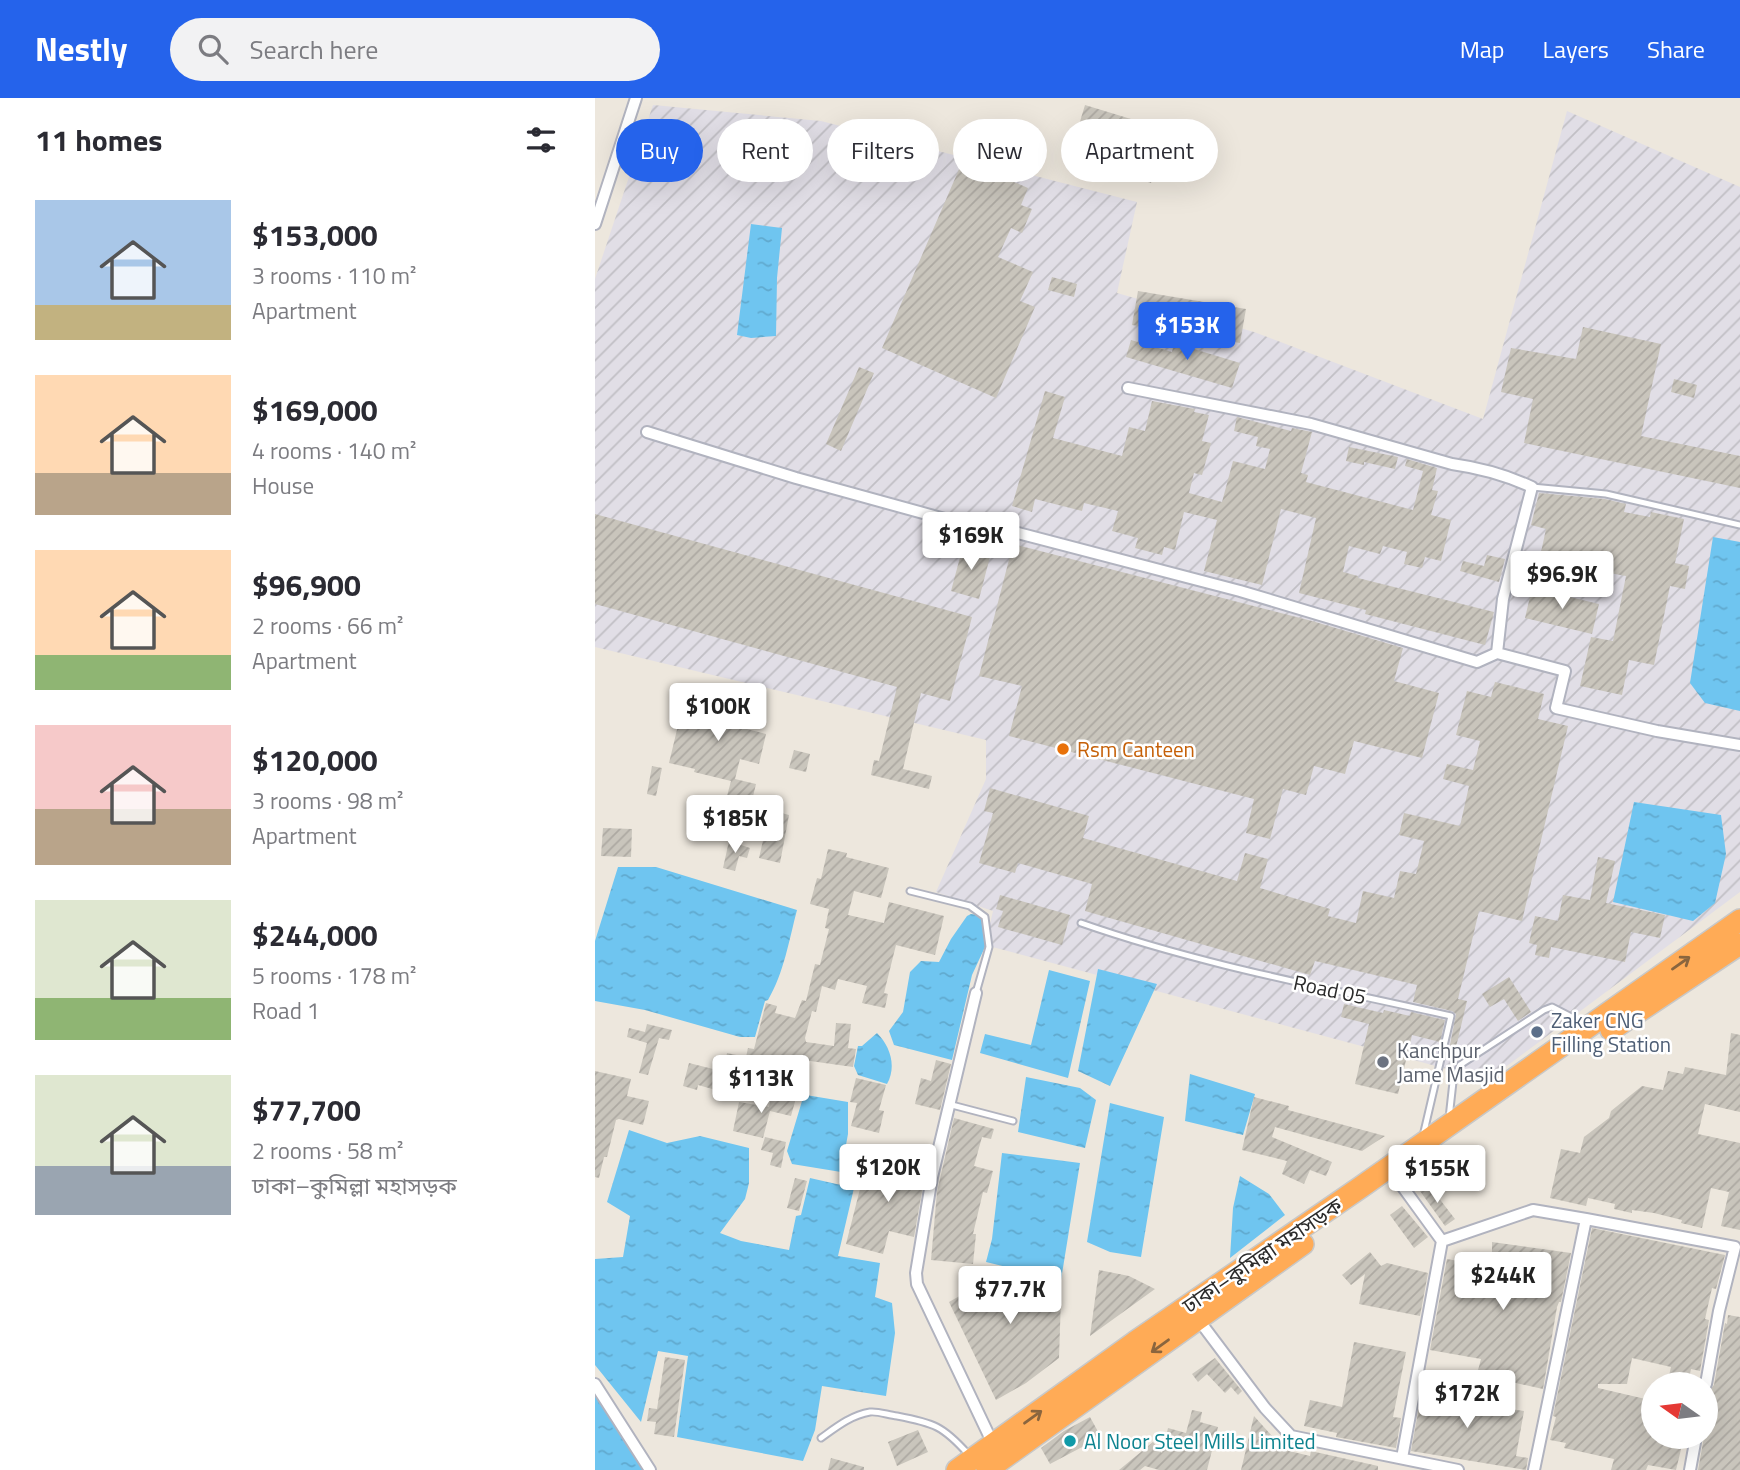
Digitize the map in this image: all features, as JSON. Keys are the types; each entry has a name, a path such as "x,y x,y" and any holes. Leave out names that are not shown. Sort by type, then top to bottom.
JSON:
{"highway":[{"name":"ঢাকা–কুমিল্লা মহাসড়ক","path":"980,1467 1198,1319 1420,1146 1740,920"},
{"name":"ঢাকা–কুমিল্লা মহাসড়ক","path":"980,1467 994,1446 1135,1342 1331,1215 1397,1178 1740,944"}],"street":[{"path":"595,224 636,98"},
{"path":"1128,388 1311,424 1453,464 1476,467 1532,487 1503,599 1497,653"},
{"path":"647,432 796,478 992,533 1014,532 1227,587 1477,662 1497,653 1565,671 1556,708 1657,731 1740,745"},
{"path":"976,993 932,1177 916,1273 923,1297 994,1446"},
{"path":"1397,1178 1442,1241 1402,1458"},
{"path":"1442,1241 1533,1210 1737,1247 1719,1311 1708,1372"},
{"path":"1534,1470 1586,1219"},
{"path":"1198,1319 1265,1408 1291,1436 1458,1470"},
{"path":"595,1384 650,1470"},
{"path":"1690,1470 1694,1449"}],"lane":[{"path":"1532,487 1606,494 1740,525"},
{"path":"909,891 970,906 985,917 989,947 976,993"},
{"name":"Road 05","path":"1081,923 1234,968 1451,1016 1420,1146"},
{"path":"1449,1126 1453,1082 1461,1065 1552,1007 1591,1027"},
{"path":"948,1104 1013,1121"},
{"path":"821,1438 857,1416 872,1412 922,1421 950,1434 980,1467"}],"shaded area":[{"path":"653,105 800,119 717,119 717,182 813,182 813,120 827,123 827,182 939,182 939,151 953,155 953,182 1047,182 1047,179 1137,202 1117,293 1254,332 1483,419 1567,111 1740,187 1740,892 1488,1080 985,945 993,911 936,892 986,779 986,740 595,647 595,279 627,182 703,182 703,119 648,119"}],"water":[{"path":"751,224 782,228 777,278 776,336 751,338 737,335"},
{"path":"1713,537 1740,542 1740,711 1705,703 1690,683"},
{"path":"1634,802 1721,815 1726,854 1715,903 1693,921 1613,902"},
{"path":"618,867 656,867 797,910 782,968 774,990 765,1001 755,1037 740,1037 645,1010 595,1001 595,941"},
{"path":"971,914 978,915 987,925 985,947 972,975 952,1060 894,1045 889,1031 903,1012 910,972 921,961 939,962 951,939"},
{"path":"1098,969 1157,984 1110,1086 1078,1071"},
{"path":"1049,970 1090,981 1068,1078 980,1053 985,1034 1031,1045"},
{"path":"877,1033 891,1057 887,1084 858,1075 854,1066 858,1046 862,1046"},
{"path":"1190,1074 1255,1094 1243,1135 1185,1121"},
{"path":"1026,1077 1080,1088 1096,1100 1085,1148 1018,1132"},
{"path":"806,1095 848,1102 848,1134 841,1172 792,1164 787,1151"},
{"path":"1110,1103 1164,1117 1141,1257 1110,1252 1087,1242"},
{"path":"629,1130 667,1143 700,1136 749,1148 749,1183 745,1199 720,1233 741,1241 789,1250 796,1216 801,1215 810,1178 854,1188 838,1256 880,1263 875,1297 892,1303 895,1333 886,1396 822,1386 815,1430 803,1461 677,1437 688,1356 658,1351 641,1422 595,1365 595,1259 623,1257 630,1216 607,1202"},
{"path":"1002,1153 1080,1163 1061,1280 986,1262 992,1239"},
{"path":"1240,1176 1269,1194 1285,1215 1230,1258 1233,1208"},
{"path":"595,1391 644,1470 595,1470"}],"building":[{"path":"1085,105 1131,119 1081,119"},
{"path":"954,182 1014,182 1028,188 1021,205 1032,209 1022,233 1011,228 998,257 1033,272 1020,301 1035,307 996,398 882,348"},
{"path":"1052,277 1077,284 1074,297 1048,290"},
{"path":"1138,291 1246,309 1240,343 1132,325"},
{"path":"1583,327 1661,344 1641,436 1740,456 1740,488 1524,443 1533,399 1501,392 1511,348 1576,359"},
{"path":"1131,340 1172,352 1174,343 1240,363 1232,388 1126,357"},
{"path":"859,367 874,373 841,451 826,444"},
{"path":"1674,379 1697,385 1694,398 1671,392"},
{"path":"1045,391 1065,397 1053,438 1122,456 1129,427 1145,431 1152,401 1195,409 1194,412 1209,415 1202,441 1211,443 1202,475 1194,473 1189,493 1222,502 1233,461 1265,469 1270,449 1256,446 1258,437 1234,431 1237,417 1291,431 1292,428 1312,432 1301,473 1308,475 1306,482 1413,510 1423,471 1405,466 1407,459 1437,468 1432,490 1438,491 1431,515 1451,520 1441,561 1425,557 1422,568 1404,564 1407,552 1383,546 1380,554 1349,546 1343,572 1494,612 1485,645 1365,614 1366,610 1299,593 1316,518 1281,509 1262,585 1204,571 1217,520 1184,512 1175,550 1164,547 1162,555 1135,548 1138,538 1112,531 1118,511 1084,503 1082,511 1035,499 1032,512 1012,506"},
{"path":"1349,447 1398,457 1395,469 1346,461"},
{"path":"1539,493 1605,499 1626,504 1624,512 1650,517 1651,512 1684,519 1675,563 1689,566 1685,589 1670,586 1654,665 1629,660 1622,695 1580,686 1591,637 1613,641 1626,576 1598,571 1596,578 1538,566 1546,529 1531,525"},
{"path":"595,514 972,617 950,701 921,693 903,769 932,776 929,789 871,775 874,760 879,761 897,687 595,604"},
{"path":"1013,544 1312,621 1403,648 1394,681 1439,693 1422,758 1354,741 1345,774 1314,766 1306,795 1283,789 1270,839 1246,833 1254,799 1009,736 1022,686 979,676"},
{"path":"963,546 991,553 979,599 951,591"},
{"path":"1487,555 1505,559 1499,582 1460,571 1463,561 1484,566"},
{"path":"1532,588 1599,604 1592,634 1525,618"},
{"path":"1495,682 1544,694 1538,719 1568,726 1522,921 1479,911 1458,999 1467,1001 1456,1047 1450,1045 1456,1014 1413,1002 1417,985 1315,961 1310,975 1085,911 1092,884 1018,863 1015,873 979,863 993,813 984,811 990,788 1089,816 1083,838 1237,881 1245,853 1268,859 1260,888 1330,909 1328,916 1356,923 1363,891 1394,898 1400,871 1416,874 1424,841 1399,835 1404,813 1460,826 1469,786 1443,779 1447,764 1473,770 1480,741 1456,735 1467,691 1491,697"},
{"path":"687,688 753,703 747,729 766,734 759,764 740,759 735,779 756,784 748,817 723,811 731,781 669,763"},
{"path":"794,750 810,754 806,772 789,768"},
{"path":"652,766 662,768 656,796 647,794"},
{"path":"770,810 789,815 780,863 759,858"},
{"path":"603,828 632,829 631,857 601,856"},
{"path":"729,841 750,848 747,858 739,856 735,871 723,868"},
{"path":"828,849 847,853 846,857 889,868 881,898 854,891 848,915 884,923 889,902 944,916 935,955 896,945 884,993 888,994 885,1008 862,1003 867,986 838,979 835,990 822,986 816,1012 812,1011 806,1042 834,1046 836,1023 851,1024 848,1048 856,1049 853,1067 803,1060 799,1081 740,1072 734,1095 698,1085 697,1090 683,1086 689,1063 713,1069 715,1056 726,1058 727,1053 746,1057 748,1048 754,1049 766,1003 777,1006 775,1013 795,1018 802,1000 806,1001 815,964 820,965 829,929 825,928 829,909 810,904 817,878 821,879"},
{"path":"1598,857 1615,861 1606,903 1665,915 1660,938 1631,932 1625,962 1551,947 1549,958 1535,955 1537,945 1529,943 1535,916 1558,921 1563,895 1590,900"},
{"path":"1000,895 1070,915 1062,945 998,927 1003,911 996,909"},
{"path":"1509,977 1531,1012 1518,1021 1504,999 1490,1007 1482,994"},
{"path":"1344,1004 1383,1013 1384,1010 1410,1016 1411,1012 1445,1020 1440,1042 1412,1035 1398,1094 1355,1084 1369,1024 1341,1017"},
{"path":"647,1024 672,1030 669,1040 659,1038 648,1075 639,1073 647,1043 627,1037 629,1028 645,1032"},
{"path":"1731,1033 1740,1035 1740,1112 1705,1104 1698,1134 1740,1143 1740,1230 1721,1226 1729,1192 1711,1188 1702,1228 1654,1213 1632,1210 1632,1213 1614,1209 1615,1204 1588,1198 1586,1206 1550,1198 1561,1149 1580,1153 1584,1137 1609,1118 1611,1111 1642,1086 1663,1090 1668,1071 1683,1074 1685,1067 1726,1075"},
{"path":"936,1060 951,1064 940,1110 915,1104 921,1078 931,1081"},
{"path":"595,1071 631,1079 627,1096 649,1101 643,1125 616,1120 599,1178 595,1177"},
{"path":"856,1078 886,1085 879,1110 884,1111 879,1133 851,1126 857,1103 850,1102"},
{"path":"772,1092 796,1098 791,1116 770,1111 763,1138 733,1131 739,1102 769,1107"},
{"path":"1254,1097 1289,1106 1288,1110 1385,1136 1362,1151 1275,1127 1272,1137 1332,1162 1326,1176 1310,1170 1304,1184 1282,1174 1287,1161 1242,1150"},
{"path":"954,1118 994,1129 991,1139 982,1137 974,1166 993,1171 987,1193 983,1192 973,1234 976,1234 973,1264 931,1260 937,1192"},
{"path":"765,1137 786,1142 781,1168 770,1165 773,1153 761,1150"},
{"path":"889,1153 927,1163 914,1237 889,1231 883,1254 846,1244 861,1185 868,1187 874,1166 885,1169"},
{"path":"1468,1167 1480,1181 1468,1191 1457,1176"},
{"path":"795,1178 807,1181 799,1211 787,1208"},
{"path":"1428,1184 1455,1219 1445,1226 1420,1191"},
{"path":"1402,1206 1428,1237 1414,1248 1390,1215"},
{"path":"1592,1228 1725,1255 1716,1289 1712,1288 1705,1319 1709,1320 1700,1371 1691,1369 1690,1372 1670,1372 1671,1367 1632,1358 1627,1384 1598,1384 1598,1388 1641,1398 1641,1449 1681,1449 1676,1470 1648,1465 1646,1470 1611,1470 1614,1459 1564,1448 1566,1443 1550,1440 1556,1417 1553,1416"},
{"path":"1492,1242 1571,1253 1561,1302 1557,1307 1543,1389 1502,1380 1501,1384 1476,1378 1481,1359 1430,1350 1447,1259 1492,1267"},
{"path":"1370,1252 1381,1266 1387,1263 1428,1273 1420,1316 1359,1304 1365,1274 1351,1285 1342,1275"},
{"path":"977,1269 1058,1280 1061,1298 1059,1358 1026,1383 996,1400 949,1302 963,1294 967,1277"},
{"path":"1099,1270 1129,1276 1155,1289 1090,1336"},
{"path":"1728,1315 1740,1317 1740,1470 1698,1470 1702,1449 1719,1449 1719,1372 1716,1372 1725,1323 1727,1324"},
{"path":"1354,1342 1406,1352 1393,1417 1401,1418 1396,1448 1336,1437 1337,1433 1304,1426 1310,1400 1342,1407"},
{"path":"665,1357 685,1360 674,1437 654,1434 656,1422 647,1421 649,1408 657,1409"},
{"path":"1215,1358 1242,1391 1238,1395 1231,1387 1225,1393 1207,1374 1198,1382 1192,1374"},
{"path":"1423,1385 1472,1395 1470,1403 1524,1411 1516,1456 1528,1458 1526,1470 1411,1451"},
{"path":"1192,1410 1202,1412 1200,1422 1218,1427 1207,1470 1159,1470 1145,1466 1140,1470 1119,1470 1153,1442 1162,1453 1168,1428 1186,1433"},
{"path":"1254,1416 1273,1437 1273,1447 1310,1456 1311,1451 1378,1466 1378,1470 1241,1470"},
{"name":"Al Noor Steel Mills Limited","path":"1090,1417 1101,1437 1050,1464 1041,1448"},
{"path":"918,1430 928,1452 897,1466 888,1442"},
{"path":"831,1458 864,1467 864,1470 828,1470"}],"place":[{"name":"Rsm Canteen","path":"1063,749"},
{"name":"Zaker CNG Filling Station","path":"1537,1032"},
{"name":"Kanchpur Jame Masjid","path":"1383,1062"},
{"name":"Al Noor Steel Mills Limited","path":"1070,1441"}]}
